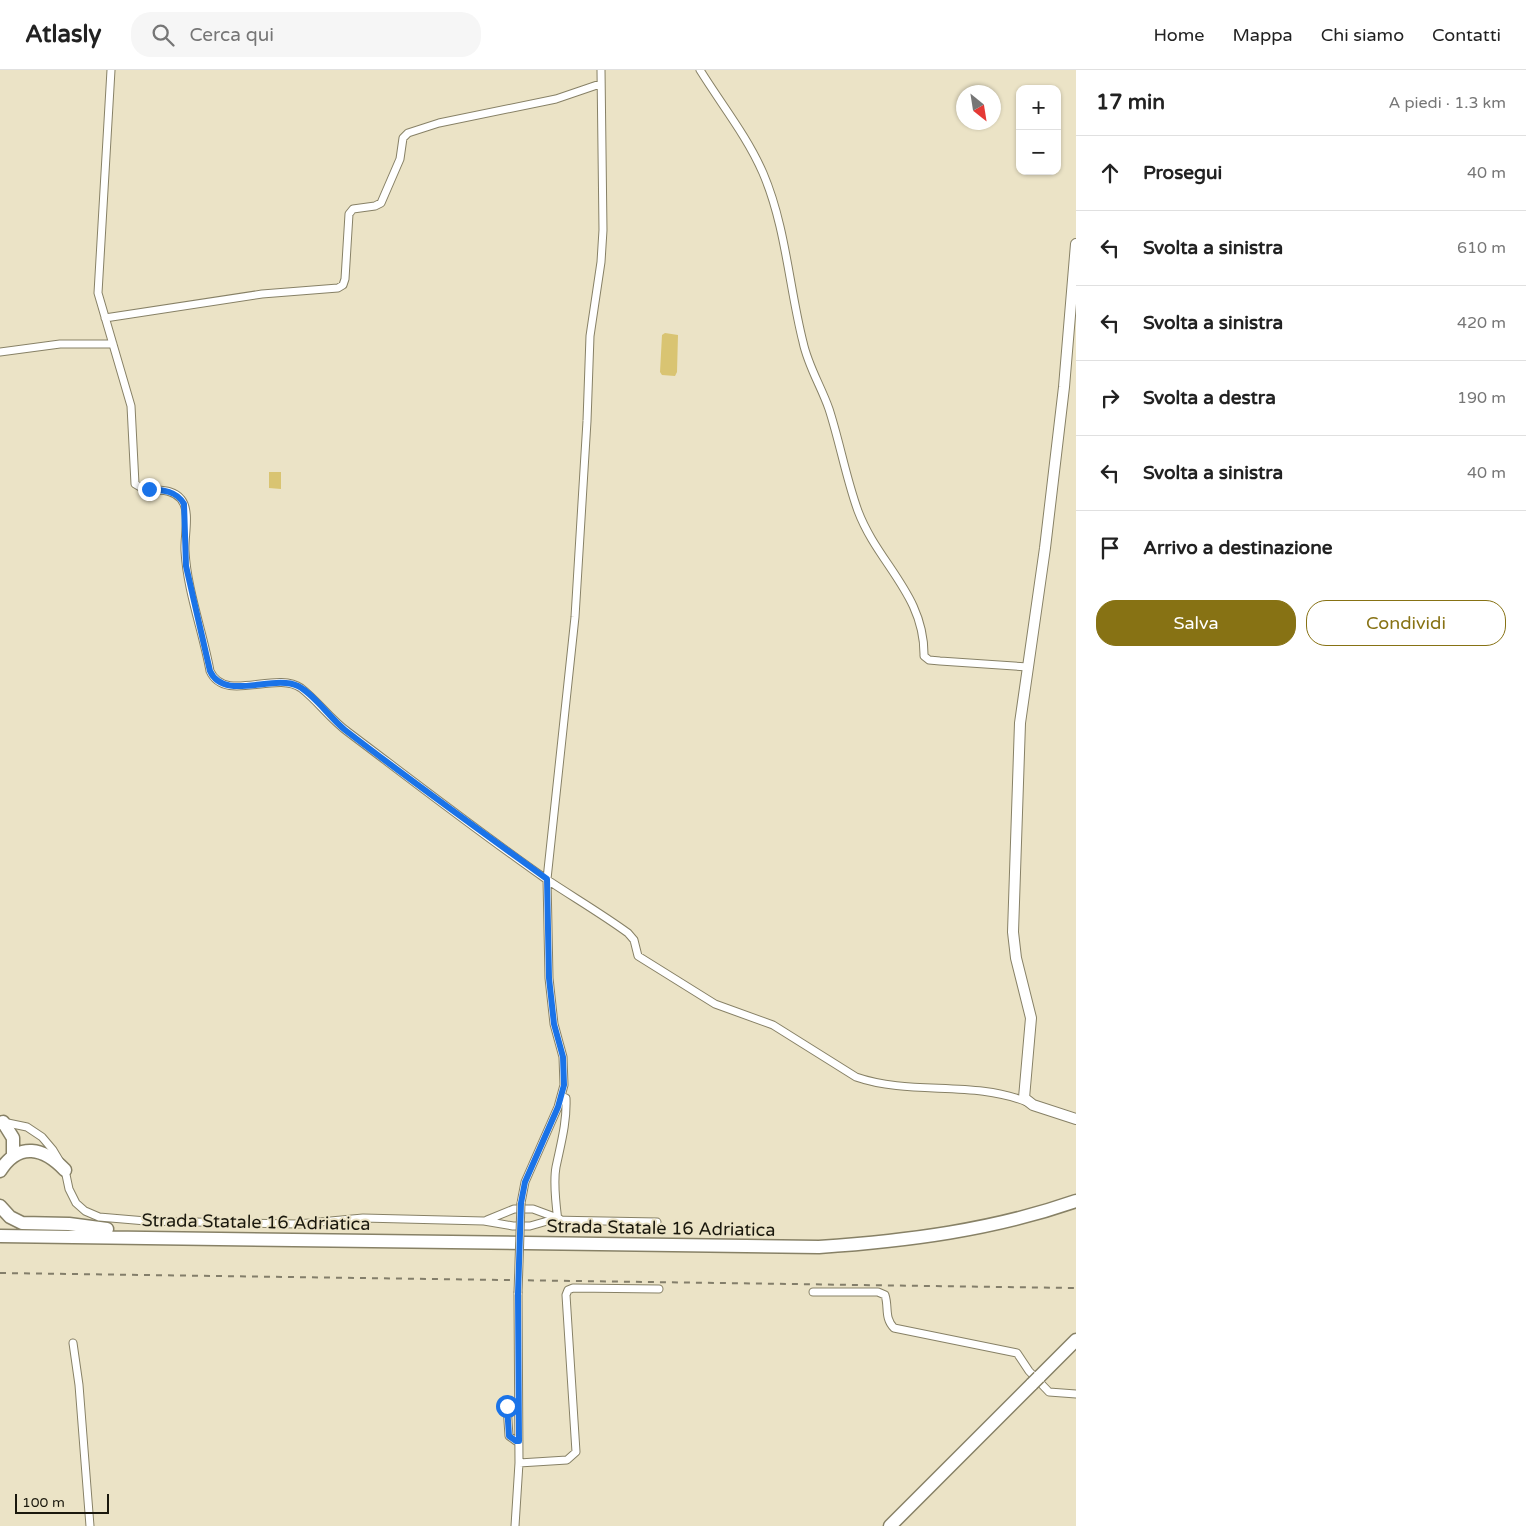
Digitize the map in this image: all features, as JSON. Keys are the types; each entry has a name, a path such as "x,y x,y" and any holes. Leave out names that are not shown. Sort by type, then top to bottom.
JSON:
{"highway":[{"path":"1,1122 13,1138 13,1156"},
{"path":"0,1170 13,1156 23,1152 43,1152 54,1158 65,1170"},
{"name":"Strada Statale 16 Adriatica","path":"0,1228 765,1240 829,1238 868,1236 959,1224 1076,1194"},
{"name":"Strada Statale 16 Adriatica","path":"0,1236 810,1247 903,1241 972,1230 1076,1201"},
{"path":"0,1206 10,1217 22,1223 74,1224 107,1229"},
{"path":"1004,1222 1040,1218 1076,1207"},
{"path":"890,1526 1076,1340"}],"street":[{"path":"111,70 98,294 130,406 135,484 142,488 171,492 181,499 186,509 186,566 210,671 216,680 219,683 234,686 281,683 297,686 345,730 547,879 628,933 634,940 638,956 715,1004 773,1025 856,1077 896,1087 1002,1093 1076,1119"},
{"path":"515,1526 519,1463 518,1294 521,1203 528,1174 561,1096 564,1069 554,1024 549,978 547,879 575,617 587,421 590,336 601,262 603,130 601,70"},
{"path":"700,70 749,145 763,174 774,207 789,267 802,342 829,410 859,512 918,613 923,634 924,656 929,660 1028,666"},
{"path":"105,318 262,294 338,288 345,279 350,214 353,209 375,206 381,202 400,159 403,138 408,133 439,123 556,99 600,84"},
{"path":"1027,1102 1023,1094 1031,1018 1016,958 1013,932 1020,724 1046,548 1063,396 1076,244"},
{"path":"0,352 60,344 113,344"},
{"path":"558,1219 556,1168 562,1145 566,1108 566,1098 561,1096"},
{"path":"1,1122 26,1127 42,1137 53,1150 65,1170 69,1189 76,1203 85,1211 99,1217 146,1221 298,1224 363,1218 484,1220 513,1226 558,1219"},
{"path":"484,1220 514,1208 533,1209 567,1222 657,1222"},
{"path":"519,1463 567,1460 576,1452 566,1295 568,1290 573,1288 659,1289"},
{"path":"813,1292 878,1292 885,1295 886,1316 894,1328 1017,1353 1021,1355 1029,1370 1048,1392 1076,1394"},
{"path":"73,1343 79,1385 90,1526"},
{"path":"507,1406 509,1436 519,1441"}],"shaded area":[{"path":"665,333 678,335 677,372 675,376 662,375 660,372 662,335"},
{"path":"269,472 281,472 281,489 269,488"}],"railway":[{"path":"0,1273 1076,1288"}],"route":[{"path":"149,489 171,492 181,499 186,509 186,566 210,671 219,683 234,686 290,683 297,686 345,730 547,879 549,978 554,1007 554,1024 563,1057 564,1085 558,1107 531,1165 521,1203 518,1294 519,1441 509,1436 507,1406"}]}
